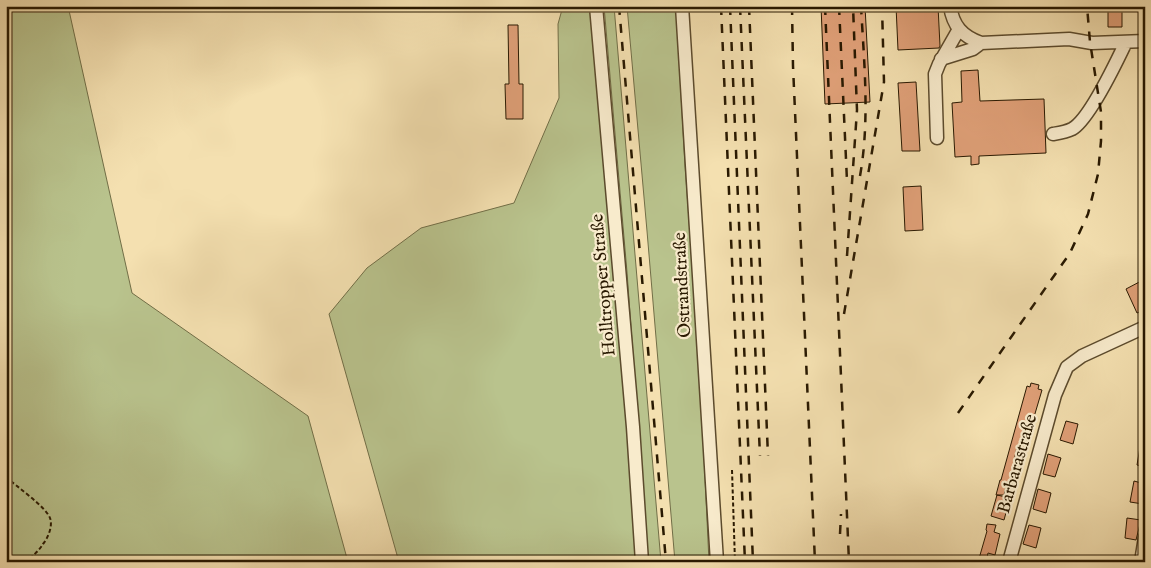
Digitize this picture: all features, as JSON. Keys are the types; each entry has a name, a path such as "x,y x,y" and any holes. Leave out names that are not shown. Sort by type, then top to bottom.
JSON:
{"street":[{"name":"Holltropper Straße","path":"596,6 633,427 642,562"},
{"name":"Ostrandstraße","path":"682,6 717,562"},
{"path":"950,6 951,17 958,29 970,39 981,43 1069,39 1092,43 1145,41"},
{"path":"937,138 935,81 937,69 958,29"},
{"path":"1053,134 1071,130 1079,124 1098,94 1126,42"},
{"path":"942,59 973,49 981,43"},
{"name":"Barbarastraße","path":"1008,562 1062,375 1074,360 1145,327"},
{"path":"1141,562 1145,536"}],"path":[{"path":"732,470 735,562"},
{"path":"6,477 50,517 51,525 48,537 27,562"}],"green space":[{"path":"6,6 68,6 132,293 308,416 348,562 6,562"},
{"path":"563,6 593,6 626,398 637,562 399,562 329,314 367,268 421,228 514,203 559,98 558,24"},
{"path":"604,6 614,6 661,562 648,562 627,272"},
{"path":"627,6 676,6 700,372 709,562 675,562"}],"building":[{"path":"821,6 865,6 870,102 825,104"},
{"path":"896,6 938,6 939,48 898,50"},
{"path":"1108,10 1122,10 1122,27 1108,27"},
{"path":"508,25 518,25 519,84 523,84 523,119 506,119 505,84 509,84"},
{"path":"978,70 980,101 1044,99 1046,153 979,156 979,164 971,165 971,156 955,157 952,103 962,102 961,71"},
{"path":"916,82 920,151 902,151 898,83"},
{"path":"921,186 923,230 905,231 903,187"},
{"path":"1145,279 1145,310 1137,313 1126,289"},
{"path":"1031,383 1039,385 1038,389 1042,390 1024,449 1017,447 1014,461 1020,463 1014,484 1007,482 1004,495 996,495 1027,386 1030,387"},
{"path":"1066,421 1078,424 1073,444 1060,440"},
{"path":"1141,441 1145,442 1145,467 1137,465"},
{"path":"1048,454 1061,458 1055,477 1043,474"},
{"path":"1134,481 1145,484 1143,504 1130,502"},
{"path":"1038,489 1051,493 1046,513 1033,509"},
{"path":"997,495 1010,498 1004,520 991,516"},
{"path":"1127,518 1141,520 1136,540 1125,538"},
{"path":"987,524 996,525 994,532 1000,534 995,555 988,553 986,562 978,562 987,531"},
{"path":"1029,525 1041,528 1036,548 1023,544"}],"railway":[{"path":"619,6 666,562"},
{"path":"721,6 745,562"},
{"path":"730,6 753,562"},
{"path":"740,6 760,456"},
{"path":"749,6 768,456"},
{"path":"792,6 815,562"},
{"path":"825,6 849,562"},
{"path":"839,6 847,181"},
{"path":"847,256 857,110 853,6"},
{"path":"860,176 866,112 861,6"},
{"path":"844,314 884,82 882,6"},
{"path":"958,413 1070,253 1088,214 1098,174 1101,112 1090,42 1087,6"},
{"path":"840,534 841,514"}]}
